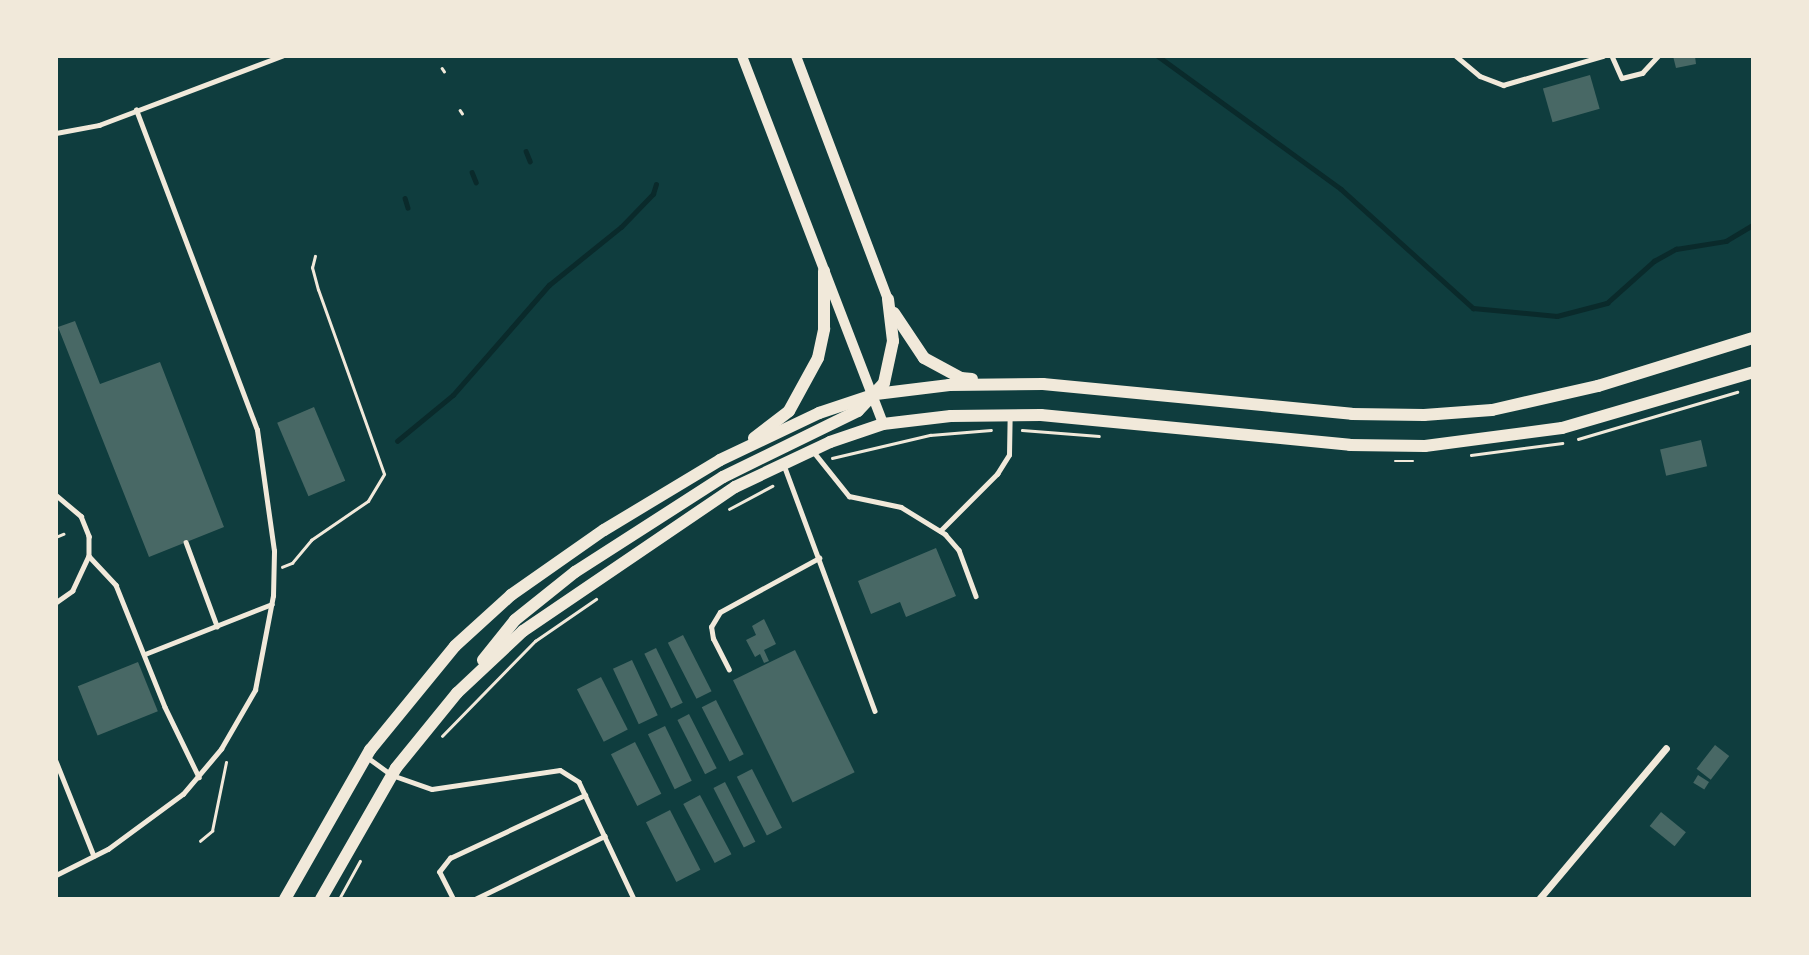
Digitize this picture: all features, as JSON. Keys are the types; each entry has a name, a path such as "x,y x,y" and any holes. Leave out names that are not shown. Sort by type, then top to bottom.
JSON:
{"main road":[{"path":"732,455 789,411 807,384 824,330 824,271"},
{"path":"888,299 903,332 924,358 961,378 1352,414 1424,415 1492,410 1598,386 1753,338"},
{"path":"321,899 392,775 515,620 575,572 723,477 858,411 884,383 893,341 888,299"},
{"path":"457,693 523,631 735,487 813,450 883,424 1010,415 1350,445 1425,446 1562,428 1753,372"},
{"path":"285,899 366,757 455,646 511,595 604,530 732,455 819,413 872,394 949,385 1043,384"}],"street":[{"path":"742,56 883,424"},
{"path":"796,56 888,299"},
{"path":"1539,899 1667,748"}],"lane":[{"path":"56,133 99,125 282,56"},
{"path":"1456,56 1480,76 1503,85 1603,56"},
{"path":"1612,56 1622,78 1643,73 1658,56"},
{"path":"56,875 94,856 158,813 199,777 255,690 272,604 274,551 257,430 136,110"},
{"path":"940,531 997,474 1009,455 1013,429 1010,415"},
{"path":"813,450 849,496 901,507 940,531 959,550 976,596"},
{"path":"783,464 875,711"},
{"path":"56,495 81,516 89,536 89,556 73,591 56,603"},
{"path":"186,542 217,626"},
{"path":"89,556 116,585 199,777"},
{"path":"729,670 713,639 711,627 720,612 818,558"},
{"path":"145,654 272,604"},
{"path":"366,757 392,775 432,789 453,789 539,770 560,770 579,782 634,899"},
{"path":"56,761 94,856"},
{"path":"453,899 439,872 450,858 585,795"},
{"path":"475,899 604,836"}],"path":[{"path":"282,567 292,563 311,540 368,501 384,474 316,282 315,256"},
{"path":"1460,456 1541,448 1656,419 1741,391"},
{"path":"824,461 930,435 1013,429 1111,436"},
{"path":"1392,460 1419,460"},
{"path":"725,511 788,477"},
{"path":"56,537 63,534"},
{"path":"441,736 535,641 598,598"},
{"path":"200,841 212,831 226,762"},
{"path":"339,899 365,851"}],"building":[{"path":"1673,56 1695,56 1696,64 1676,68"},
{"path":"1590,75 1600,109 1553,122 1543,89"},
{"path":"75,321 100,384 160,362 224,527 149,557 58,327"},
{"path":"314,407 345,481 308,496 277,423"},
{"path":"1701,440 1707,466 1666,476 1660,449"},
{"path":"936,548 956,596 906,617 900,602 871,614 858,581"},
{"path":"764,619 776,644 764,650 769,661 764,663 760,654 755,657 746,640 756,635 752,626"},
{"path":"683,635 712,691 696,699 668,643"},
{"path":"656,648 683,703 671,709 644,654"},
{"path":"795,650 855,772 793,802 733,680"},
{"path":"632,660 658,715 639,724 613,669"},
{"path":"138,662 158,711 98,735 78,686"},
{"path":"601,677 628,730 604,742 577,689"},
{"path":"716,700 744,754 729,762 702,707"},
{"path":"689,714 717,768 705,774 677,720"},
{"path":"665,726 692,781 675,789 648,734"},
{"path":"635,742 661,794 637,806 611,754"},
{"path":"1715,745 1729,756 1711,780 1697,769"},
{"path":"752,769 782,828 767,836 737,777"},
{"path":"1698,775 1709,782 1704,790 1693,783"},
{"path":"725,782 755,842 744,848 713,788"},
{"path":"700,795 731,854 715,863 683,804"},
{"path":"670,810 700,870 676,882 646,822"},
{"path":"1661,812 1686,832 1675,846 1650,826"}],"waterway":[{"path":"1158,56 1341,189 1473,308 1557,316 1607,303 1654,261 1676,249 1726,241 1753,225"},
{"path":"526,151 530,161"},
{"path":"472,172 476,182"},
{"path":"397,441 453,395 549,285 621,227 653,194 656,184"},
{"path":"405,198 408,208"}]}
